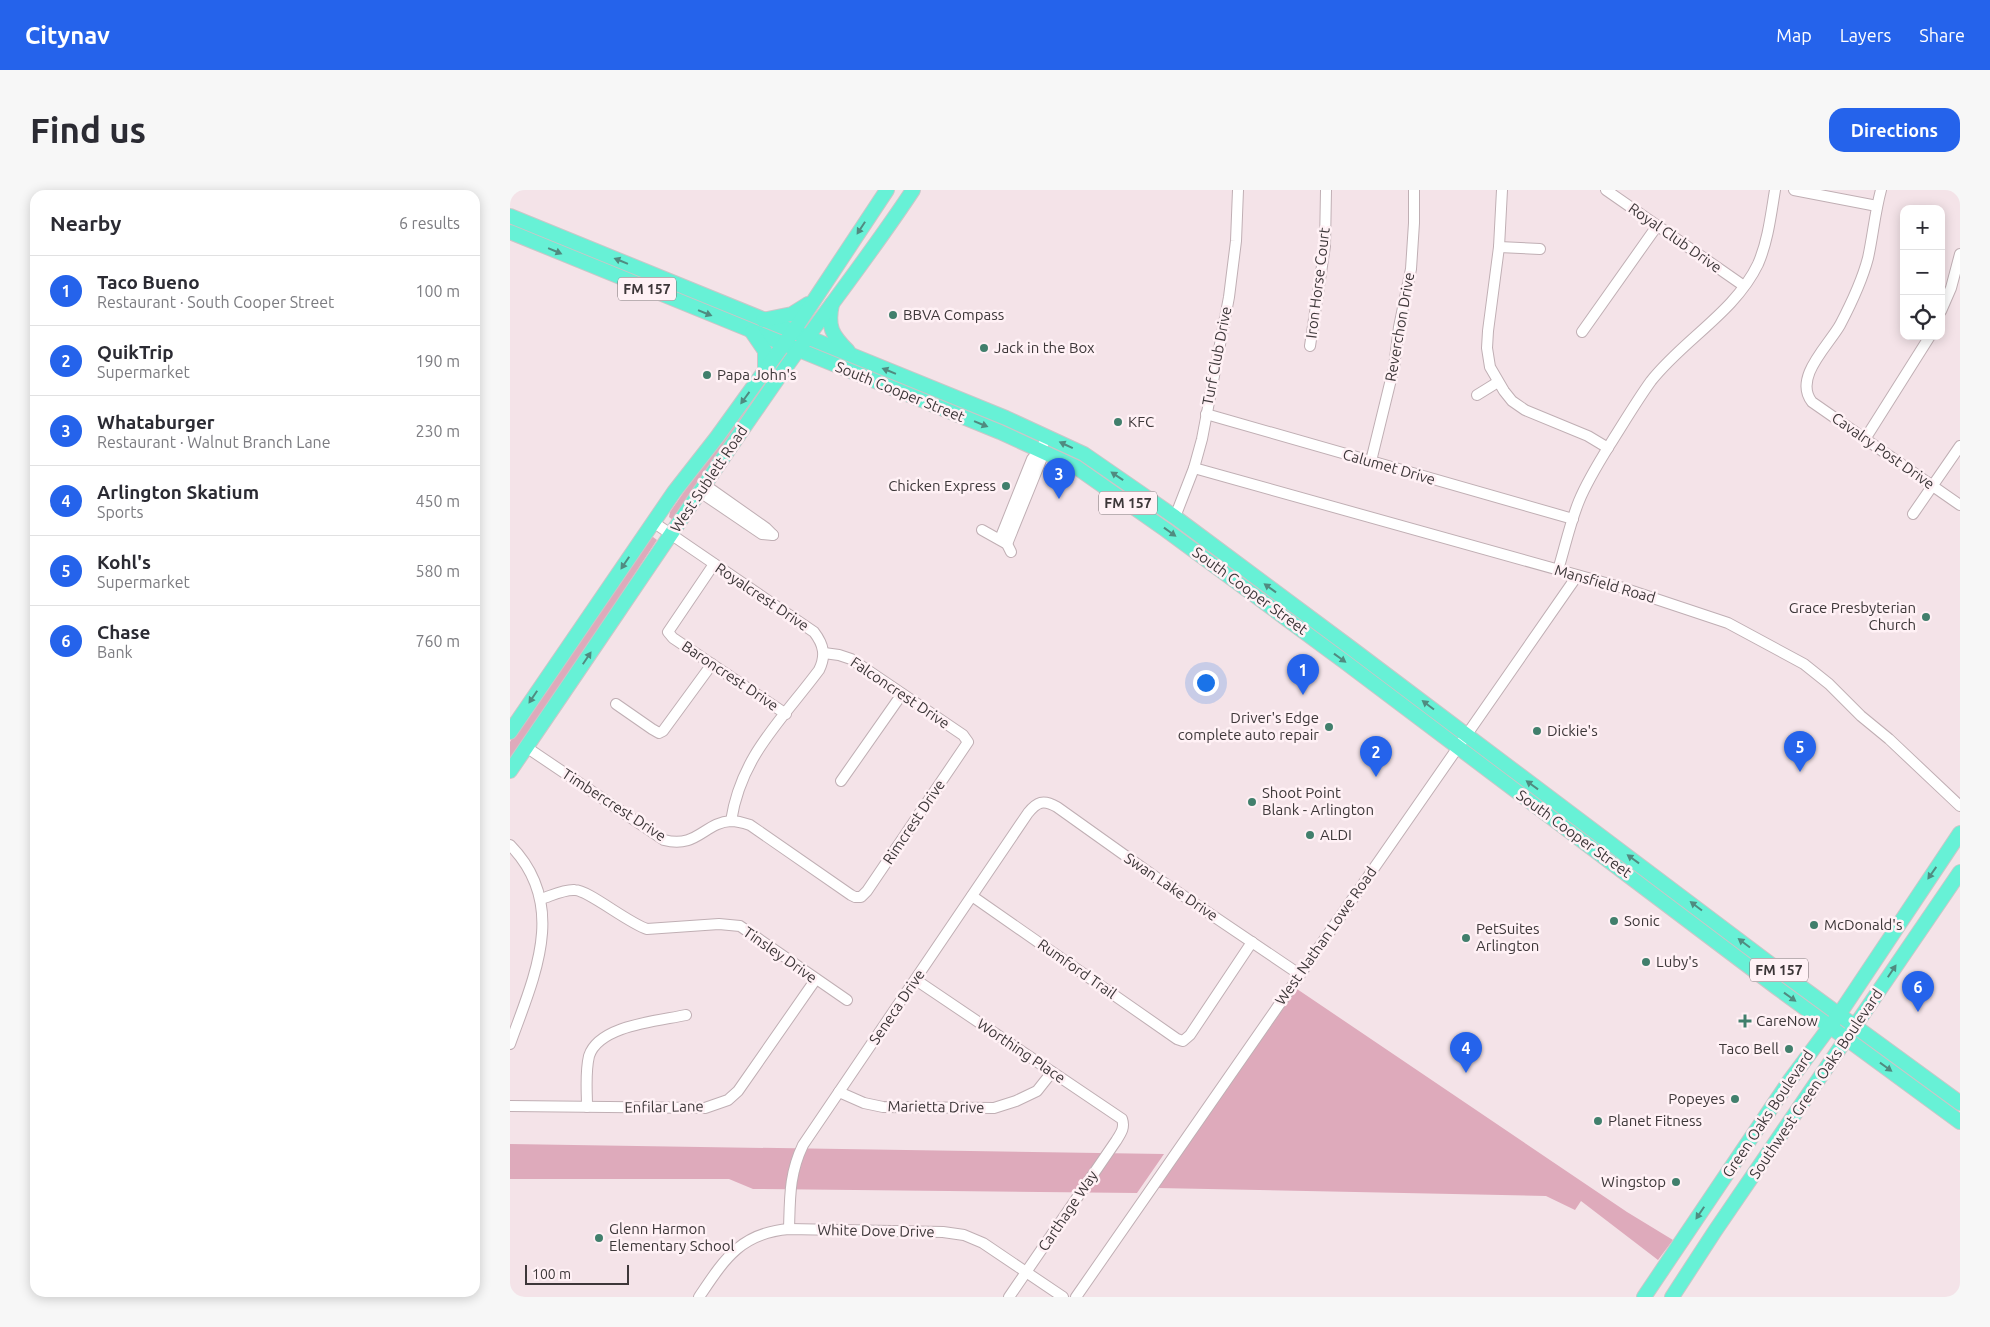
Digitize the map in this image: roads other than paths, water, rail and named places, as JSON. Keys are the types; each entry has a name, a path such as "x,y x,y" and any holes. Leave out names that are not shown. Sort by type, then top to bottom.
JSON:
{"main road":[{"name":"West Sublett Road","path":"510,731 653,522 792,332 886,190"},
{"name":"West Sublett Road","path":"510,770 778,378 883,236 914,190"},
{"name":"South Cooper Street","path":"510,216 1006,418 1084,454 1175,517 1309,616 1786,975 1960,1103"},
{"name":"South Cooper Street","path":"510,232 994,429 1076,467 1109,489 1300,629 1960,1122"},
{"path":"763,320 792,314 813,301"},
{"path":"832,303 829,317 831,328 836,338 852,356"},
{"path":"751,331 766,351 765,370"},
{"path":"778,378 808,361 822,360"},
{"path":"1300,629 1309,616"},
{"name":"Green Oaks Boulevard","path":"1644,1297 1790,1080 1840,1013 1960,833"},
{"name":"Southwest Green Oaks Boulevard","path":"1672,1297 1960,872"},
{"path":"1728,1173 1747,1185"}],"street":[{"name":"Turf Club Drive","path":"1175,517 1194,468 1229,297 1236,241 1238,190"},
{"name":"Iron Horse Court","path":"1310,346 1325,246 1326,190"},
{"name":"Reverchon Drive","path":"1371,461 1394,367 1399,327 1411,269 1414,190"},
{"path":"1502,190 1499,247 1487,348 1490,367 1512,401 1525,410 1588,436 1608,448"},
{"name":"Royal Club Drive","path":"1606,190 1744,286"},
{"path":"1558,570 1573,519 1589,478 1651,381 1665,365 1729,305 1744,286 1758,263 1776,190"},
{"path":"1794,190 1877,206 1881,190"},
{"name":"Cavalry Post Drive","path":"1877,206 1866,267 1848,311 1810,370 1805,389 1807,396 1812,402 1960,505"},
{"path":"1582,332 1658,226"},
{"path":"1499,247 1540,249"},
{"path":"1945,302 1951,288 1960,254"},
{"path":"1865,439 1927,340"},
{"path":"1476,395 1498,382"},
{"name":"Calumet Drive","path":"1206,414 1573,519"},
{"path":"982,530 1006,545 1032,459 1040,450 1047,437"},
{"path":"1913,514 1960,446"},
{"name":"Mansfield Road","path":"1194,468 1558,570 1728,623 1804,664 1829,684 1861,716 1890,739 1960,806"},
{"path":"703,489 734,511"},
{"name":"Royalcrest Drive","path":"653,522 814,632 823,645 824,653"},
{"name":"Baroncrest Drive","path":"714,564 668,632 673,638 786,714"},
{"name":"West Nathan Lowe Road","path":"1076,1297 1577,576"},
{"path":"731,821 744,771 764,740 819,670 824,653"},
{"name":"Falconcrest Drive","path":"824,653 839,654 851,659 963,736 968,742 966,746"},
{"path":"616,704 659,733 664,731 712,664"},
{"path":"840,782 902,694"},
{"name":"Rimcrest Drive","path":"731,821 750,825 851,895 862,897 966,746"},
{"name":"Timbercrest Drive","path":"526,747 664,840 673,842 688,840 715,826 731,821"},
{"name":"Swan Lake Drive","path":"1041,801 1048,802 1057,807 1151,874 1299,974"},
{"name":"Seneca Drive","path":"789,1229 791,1178 796,1160 803,1146 1028,813 1034,805 1041,801"},
{"path":"510,1044 540,957 542,942 541,899 529,870 511,849"},
{"name":"Tinsley Drive","path":"541,899 576,890 582,891 637,925 648,929 719,924 740,926 847,1000"},
{"name":"Rumford Trail","path":"972,896 1177,1039 1183,1041 1190,1035 1252,942"},
{"name":"Enfilar Lane","path":"510,1106 705,1108 728,1100 738,1091 816,979"},
{"name":"Worthing Place","path":"916,980 1122,1118 1124,1124"},
{"path":"587,1107 586,1074 590,1055 600,1040 622,1028 686,1015"},
{"name":"Marietta Drive","path":"839,1092 864,1103 883,1107 994,1108 1016,1101 1037,1090 1052,1072"},
{"name":"Carthage Way","path":"1009,1297 1123,1131 1124,1124"},
{"name":"White Dove Drive","path":"699,1297 733,1251 757,1235 774,1230 789,1229 943,1232 964,1235 983,1243 1063,1297"}],"place":[{"name":"BBVA Compass","path":"893,315"},
{"name":"Jack in the Box","path":"984,348"},
{"name":"Papa John's","path":"707,375"},
{"name":"KFC","path":"1118,422"},
{"name":"Chicken Express","path":"1006,486"},
{"name":"Whataburger","path":"1059,499"},
{"name":"Grace Presbyterian Church","path":"1926,617"},
{"name":"Taco Bueno","path":"1303,695"},
{"name":"Driver's Edge complete auto repair","path":"1329,727"},
{"name":"Dickie's","path":"1537,731"},
{"name":"Kohl's","path":"1800,772"},
{"name":"QuikTrip","path":"1376,777"},
{"name":"Shoot Point Blank - Arlington","path":"1252,802"},
{"name":"ALDI","path":"1310,835"},
{"name":"Sonic","path":"1614,921"},
{"name":"McDonald's","path":"1814,925"},
{"name":"PetSuites Arlington","path":"1466,938"},
{"name":"Luby's","path":"1646,962"},
{"name":"Chase","path":"1918,1012"},
{"name":"CareNow","path":"1745,1021"},
{"name":"Taco Bell","path":"1789,1049"},
{"name":"Arlington Skatium","path":"1466,1073"},
{"name":"Popeyes","path":"1735,1099"},
{"name":"Planet Fitness","path":"1598,1121"},
{"name":"Wingstop","path":"1676,1182"},
{"name":"Glenn Harmon Elementary School","path":"599,1238"}]}
